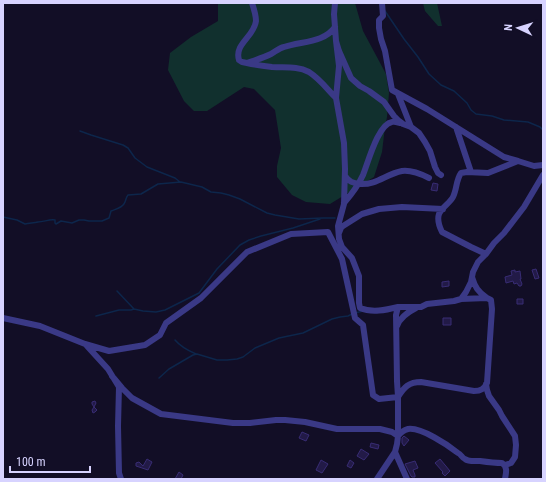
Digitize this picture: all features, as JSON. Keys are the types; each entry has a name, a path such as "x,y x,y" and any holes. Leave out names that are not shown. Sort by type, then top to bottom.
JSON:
{"street":[{"path":"252,3 256,20 252,31 240,46 238,60 272,67 302,69 309,72 322,82 336,98"},
{"path":"335,3 334,14 338,57 336,98 344,143 345,176 344,203 338,226 339,239 342,246 352,258 359,276 360,308 369,311 389,310 398,307 421,307"},
{"path":"384,3 383,13 379,20 379,28 392,90 427,109 504,157 534,166 543,165"},
{"path":"247,63 266,57 284,47 320,38 331,33 335,27"},
{"path":"336,41 339,52 351,78 384,102 394,116 403,124"},
{"path":"398,94 410,127"},
{"path":"344,203 358,184 381,131 387,124 392,122 403,124 419,133 430,151 434,168 441,175"},
{"path":"456,127 472,172"},
{"path":"486,254 471,248 442,232 438,221 440,212 453,197 457,187 458,177 461,173 488,173 518,161"},
{"path":"345,176 352,183 358,184 373,183 402,171 412,172 429,178"},
{"path":"460,299 466,292 471,282 478,262 504,233 524,207 543,175"},
{"path":"338,234 341,228 362,214 379,209 402,207 443,209"},
{"path":"3,318 40,326 85,344 109,351 145,345 160,336 166,323 201,298 247,252 291,234 328,232 342,260 355,318 363,325 373,395 379,399 398,397"},
{"path":"398,436 408,429 417,429 448,445 465,460 502,463 505,465 512,463 515,457 515,436 489,396 486,384 492,309 491,300 480,294 472,277"},
{"path":"396,331 398,322 403,316 415,308 427,304 460,299 487,298"},
{"path":"377,479 395,452 398,444 396,315 398,307"},
{"path":"85,344 108,369 119,387 119,473 121,479"},
{"path":"112,376 132,398 161,414 233,423 285,420 305,422 347,430 380,429 392,432 398,436"},
{"path":"398,397 403,389 413,382 474,391 484,389 486,384"},
{"path":"395,452 407,479"},
{"path":"505,465 505,479"}],"green space":[{"path":"218,3 355,3 363,31 386,74 389,93 382,152 374,177 330,204 306,202 292,195 277,177 277,166 281,148 275,110 254,89 244,87 207,111 194,111 184,101 168,70 170,53 191,37 218,21"},
{"path":"423,3 437,3 442,26 438,26 425,11"}],"building":[{"path":"433,183 438,184 437,191 431,190"},
{"path":"536,269 539,278 535,279 532,270"},
{"path":"515,270 515,272 520,271 521,286 517,283 514,284 513,281 506,283 505,277 512,275 511,271"},
{"path":"449,281 449,286 442,287 442,282"},
{"path":"517,299 523,299 523,304 517,304"},
{"path":"443,318 451,318 451,325 443,325"},
{"path":"95,401 96,403 94,407 92,402"},
{"path":"94,407 97,410 93,413 92,410"},
{"path":"302,432 309,435 306,441 299,438"},
{"path":"404,436 409,440 404,446 402,443 402,438"},
{"path":"371,443 379,445 378,449 370,447"},
{"path":"361,449 369,454 364,460 357,456"},
{"path":"147,459 152,462 148,470 136,466 136,463 139,462 143,466"},
{"path":"440,459 450,471 445,476 435,463"},
{"path":"321,460 328,464 322,473 316,470"},
{"path":"350,460 354,463 351,468 347,466"},
{"path":"415,461 418,468 413,470 415,477 412,477 405,464"},
{"path":"179,472 183,475 181,479 175,479"}],"waterway":[{"path":"385,11 429,74 441,85 454,91 476,114 492,116 504,120 528,122 540,127 543,130"},
{"path":"80,131 123,145 128,148 135,158 147,167 175,178 180,182"},
{"path":"3,217 17,220 25,224 53,220 55,220 56,224 61,221 72,223 79,220 102,221 109,218 111,211 123,206 128,195 141,194 158,184 181,182 202,187 211,192 229,195 267,213 275,215 299,219 335,218"},
{"path":"96,316 119,310 134,309 156,312 165,310 199,293 217,269 240,245 261,236 320,219"},
{"path":"117,291 134,309"},
{"path":"355,313 363,311"},
{"path":"159,378 169,369 193,355 197,354 217,360 237,359 243,357 255,348 279,338 303,333 332,319 352,314"},
{"path":"175,340 196,354"}]}
